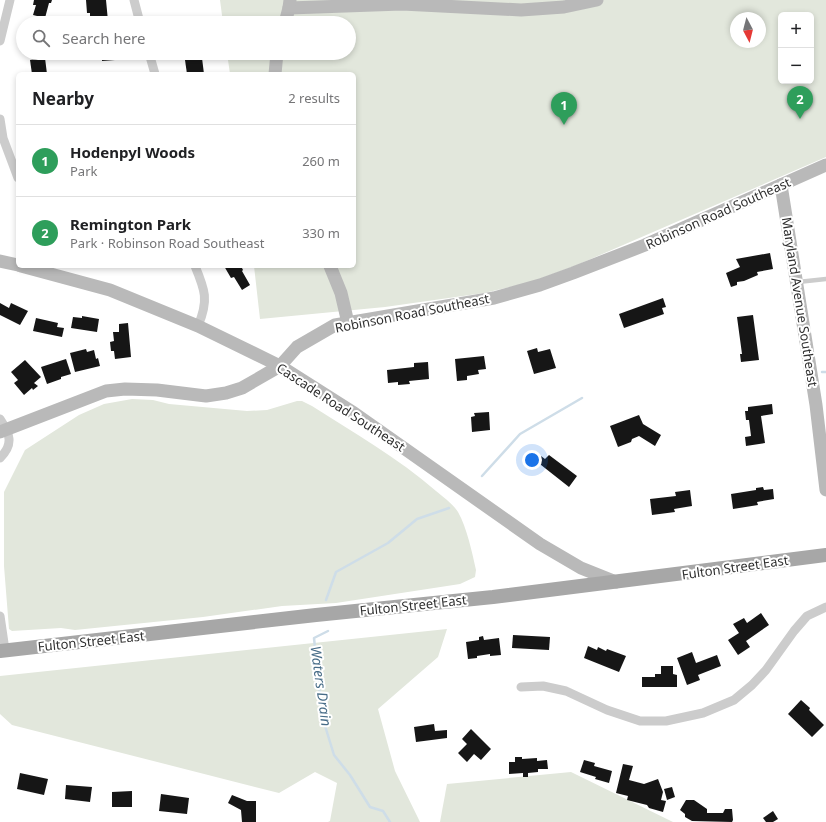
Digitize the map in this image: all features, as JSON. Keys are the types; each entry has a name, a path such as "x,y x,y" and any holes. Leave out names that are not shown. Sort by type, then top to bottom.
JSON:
{"main road":[{"path":"287,16 290,4 402,4 521,10 564,7 597,0"},
{"path":"275,72 276,60"},
{"name":"Robinson Road Southeast","path":"2,427 106,392 125,389 157,390 206,396 226,393 242,388 280,366 297,347 335,325 494,298 540,285 645,245 826,165"},
{"name":"Maryland Avenue Southeast","path":"781,185 816,405 826,490"},
{"name":"Cascade Road Southeast","path":"0,261 16,265"},
{"name":"Cascade Road Southeast","path":"29,268 110,290 198,326 280,366 354,413 540,544 580,568 616,582"},
{"path":"331,268 341,293 348,323"},
{"name":"Fulton Street East","path":"3,651 616,582 826,555"}],"street":[{"path":"0,41 10,0"},
{"path":"134,0 138,16"},
{"path":"151,60 154,72"},
{"path":"0,119 4,138 16,172"},
{"path":"195,268 206,298 204,314 198,326"},
{"path":"0,458 6,452 10,442 2,427"},
{"path":"521,687 543,686 566,691 606,710 640,721 666,721 703,713 734,700 752,685 766,670 794,631 807,616 826,607"},
{"path":"0,616 3,651"}],"lane":[{"path":"797,282 826,279"}],"shaded area":[{"path":"220,0 826,0 826,157 577,265 531,282 484,293 385,307 260,319 254,268 356,268 356,72 230,72 228,60 356,60 356,16 222,16"},
{"path":"132,399 247,411 267,410 297,401 302,401 312,406 376,446 421,479 453,506 458,512 467,533 476,570 475,577 460,584 336,603 282,606 203,617 75,630 61,628 12,631 9,629 4,566 4,492 25,450 79,415 104,404"},
{"path":"447,629 438,657 378,709 395,771 420,822 328,822 330,821 337,783 315,772 279,793 12,725 0,714 0,676"},
{"path":"571,772 673,822 440,822 447,784"}],"building":[{"path":"34,0 52,0 51,3 49,3 46,16 33,15 36,5 33,5"},
{"path":"86,0 106,0 108,16 90,16 90,13 87,13"},
{"path":"30,60 45,60 47,72 32,72"},
{"path":"185,60 202,60 204,72 187,72"},
{"path":"770,253 773,269 757,272 758,275 744,281 737,282 737,285 731,287 726,273 740,267 736,259"},
{"path":"225,268 242,268 242,271 250,285 242,290 234,277 231,278"},
{"path":"663,298 666,307 662,308 664,314 624,328 619,314"},
{"path":"0,303 9,308 11,303 28,311 20,325 0,315"},
{"path":"753,315 759,360 741,362 740,354 742,354 737,317"},
{"path":"82,316 99,319 97,332 71,328 73,317 82,318"},
{"path":"36,318 58,323 57,327 64,328 62,337 33,331"},
{"path":"128,323 131,357 115,359 114,351 111,351 110,342 114,341 113,332 119,332 119,324"},
{"path":"537,348 538,352 550,349 556,368 534,374 527,351"},
{"path":"86,349 87,352 94,350 96,359 98,358 100,366 75,372 70,353"},
{"path":"484,356 486,369 478,370 479,374 467,376 467,380 457,381 455,359"},
{"path":"66,359 71,374 47,384 41,367"},
{"path":"25,360 41,377 34,383 38,386 33,390 32,388 24,395 14,383 18,380 11,372"},
{"path":"428,362 429,379 409,381 410,384 398,385 398,382 388,383 387,370 414,367 414,363"},
{"path":"772,404 773,414 761,416 765,443 746,446 745,437 751,436 749,420 746,420 745,411 748,411 748,407"},
{"path":"489,412 490,430 472,432 471,417 475,416 474,413"},
{"path":"639,415 643,424 661,435 655,446 639,436 632,439 631,442 618,447 610,426"},
{"path":"549,455 577,476 569,487 536,461 541,456 545,459"},
{"path":"763,487 764,490 773,489 774,499 757,502 758,505 733,509 731,494 756,490 756,488"},
{"path":"690,490 692,506 674,509 675,512 652,515 650,499 676,496 675,492"},
{"path":"761,613 769,625 746,641 750,647 738,655 728,640 739,633 733,624 744,618 747,623"},
{"path":"513,635 550,637 549,650 512,648"},
{"path":"483,636 484,640 499,638 501,655 490,656 490,654 468,659 466,642 479,640 479,637"},
{"path":"588,646 597,650 598,647 606,651 607,649 626,656 619,672 584,658"},
{"path":"692,652 696,663 717,655 721,666 698,675 700,680 687,685 677,658"},
{"path":"661,666 673,666 673,674 677,675 677,687 642,687 642,677 655,677 655,674 661,674"},
{"path":"801,700 810,708 809,710 824,725 812,737 788,714"},
{"path":"434,724 435,731 447,730 447,738 416,742 414,727"},
{"path":"471,729 491,749 481,760 474,754 467,762 458,753 467,744 462,739"},
{"path":"515,757 522,757 522,759 537,758 537,761 547,760 548,769 538,769 538,772 528,773 528,777 523,777 523,773 509,774 509,762 515,762"},
{"path":"584,760 595,763 594,766 612,771 609,783 595,779 596,777 580,772"},
{"path":"623,764 633,766 629,780 644,784 658,779 663,792 661,800 666,801 663,812 649,808 647,805 627,800 628,796 616,793"},
{"path":"20,773 48,779 44,795 17,789"},
{"path":"66,785 92,787 90,802 65,799"},
{"path":"672,787 675,797 667,800 664,789"},
{"path":"132,791 132,807 112,807 112,792"},
{"path":"161,794 189,798 187,814 159,811"},
{"path":"232,795 247,801 256,801 256,822 242,822 241,810 228,803"},
{"path":"686,800 694,800 707,809 707,813 723,813 725,809 732,809 733,820 732,822 692,821 685,817 685,814 680,810"},
{"path":"773,811 778,819 773,822 766,822 763,818"}],"waterway":[{"name":"Waters Drain","path":"482,476 520,434 582,398"},
{"name":"Waters Drain","path":"326,600 336,572 388,543 417,519 449,508"},
{"name":"Waters Drain","path":"328,631 314,638 322,716 334,755 350,775 370,807 383,811 390,822"}],"place":[{"name":"Remington Park","path":"800,119"},
{"name":"Hodenpyl Woods","path":"564,125"}]}
